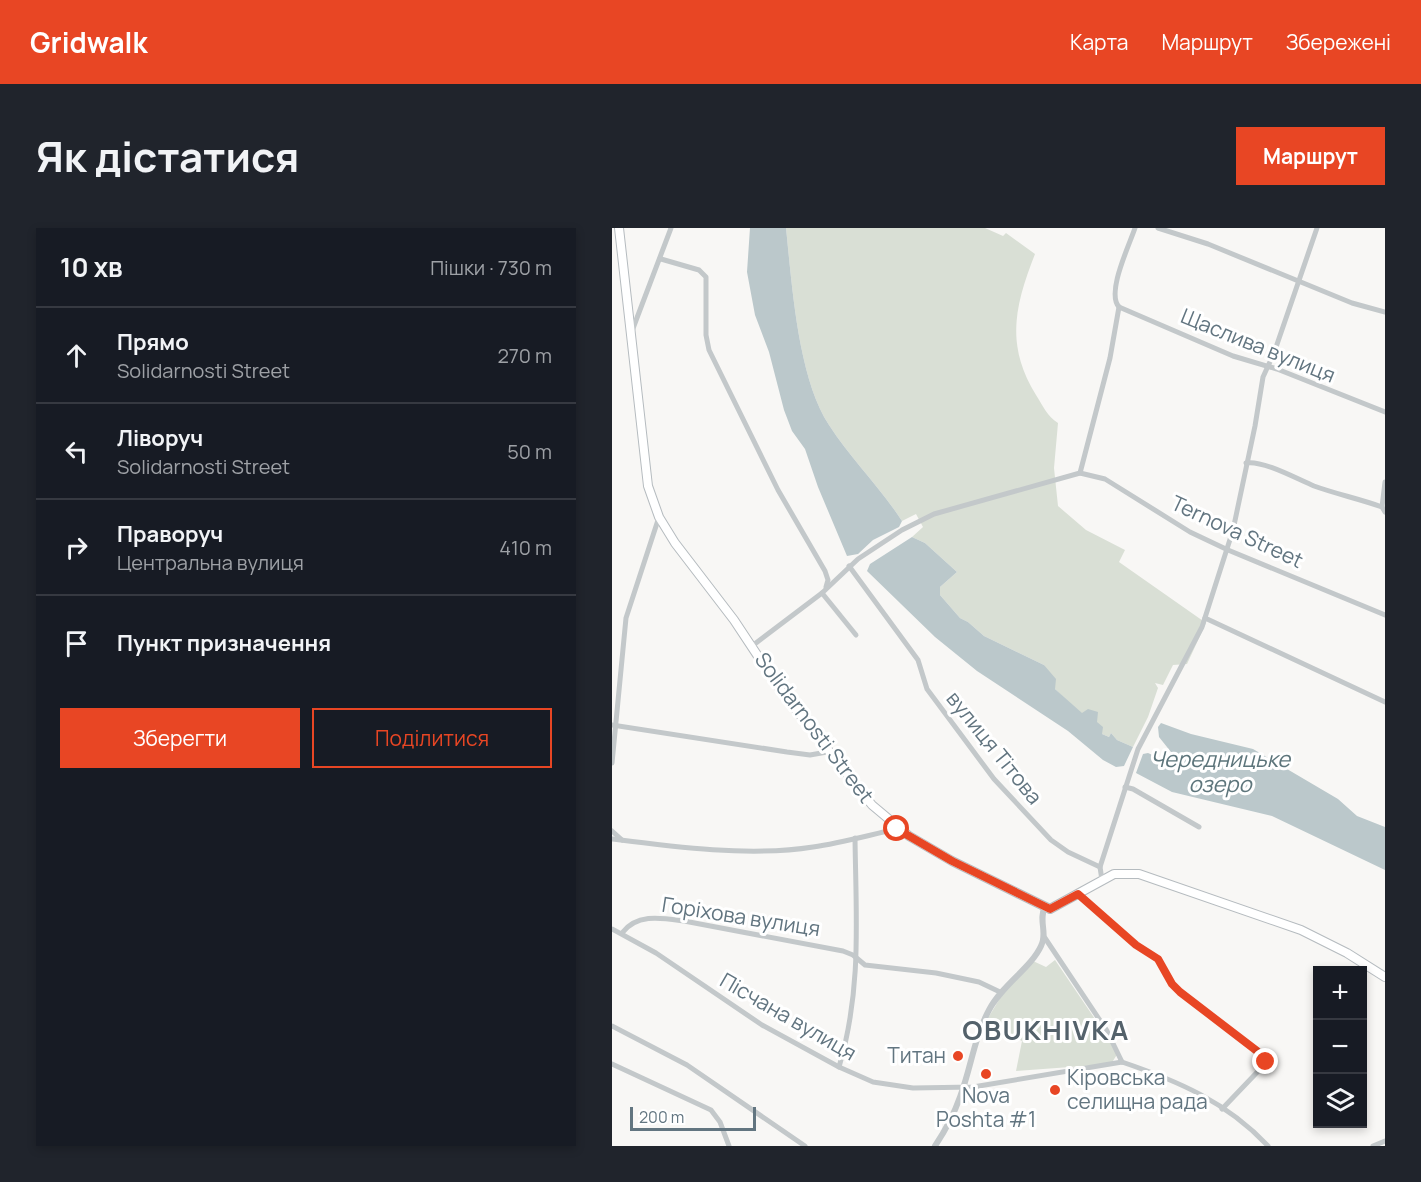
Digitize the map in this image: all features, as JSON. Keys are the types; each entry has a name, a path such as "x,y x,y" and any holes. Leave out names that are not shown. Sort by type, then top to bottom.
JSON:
{"main road":[{"path":"619,228 632,331"},
{"name":"Solidarnosti Street","path":"632,331 648,486 658,517 752,646 781,691 827,752 872,805 897,829 952,861 1045,907"},
{"path":"1045,907 1050,909 1102,880 1121,873 1139,874 1228,904 1328,942 1385,977"}],"street":[{"name":"Solidarnosti Street","path":"632,331 671,228"},
{"path":"752,646 824,591 849,566 902,530 934,513 1080,473 1110,358 1117,304 1113,291 1135,228"},
{"path":"1158,228 1208,244 1352,303 1385,312"},
{"path":"1102,880 1100,867 1138,749 1205,618 1228,550 1263,377 1317,228"},
{"path":"661,259 699,270 706,277 706,335 709,350 778,490 825,571 828,580 824,591"},
{"name":"Щаслива вулиця","path":"1117,304 1233,356 1385,412"},
{"path":"1246,463 1257,463 1316,487 1384,510 1385,482"},
{"name":"Ternova Street","path":"1080,473 1105,479 1190,532 1228,550 1385,615"},
{"path":"612,763 626,618 658,517"},
{"name":"вулиця Тітова","path":"849,566 911,648 918,660 927,689 987,770 1051,840 1068,852 1100,867"},
{"path":"824,591 856,635"},
{"path":"1205,618 1385,702"},
{"path":"614,725 810,755 827,752"},
{"path":"1125,787 1133,789 1199,827"},
{"path":"612,839 670,847 744,850 811,848 897,829"},
{"path":"612,831 622,840"},
{"path":"839,1067 852,1019 857,959 855,838"},
{"path":"1078,894 1136,945 1158,959 1172,984 1180,992 1265,1058 1264,1065 1222,1109"},
{"path":"1045,907 1042,915 1045,939 1107,1031 1122,1062 1184,1084 1243,1122 1268,1146"},
{"name":"Горіхова вулиця","path":"622,933 633,922 661,918 843,951 865,965 936,973 979,982 1000,992"},
{"name":"Пісчана вулиця","path":"612,929 622,933 729,1005 839,1067 882,1084 913,1088 973,1087 1122,1062"},
{"path":"945,1146 936,1144 957,1106 981,1026 1000,992 1040,949 1045,939"},
{"path":"612,1026 687,1065 805,1146"},
{"path":"612,1064 711,1110 720,1122 729,1146"},
{"path":"1373,1146 1385,1141"}],"shaded area":[{"path":"786,228 985,228 1003,236 1006,233 1035,254 1018,308 1017,342 1026,377 1046,410 1058,423 1054,468 1058,506 1086,530 1125,550 1119,562 1206,623 1187,664 1173,665 1163,685 1155,683 1158,688 1148,717 1133,747 1117,740 1111,733 1109,737 1102,734 1055,689 1044,665 984,636 960,618 940,595 940,587 957,572 925,543 912,537 923,527 916,514 902,521 829,425 818,405 803,357 798,330"},
{"path":"1055,960 1118,1053 1111,1064 1016,1071 1022,1041 985,1023 1002,995 1033,961 1046,967"}],"water":[{"path":"750,228 786,228 798,330 803,357 818,405 829,425 902,521 899,527 873,540 858,554 847,556 805,449 792,431 784,410 769,352 755,315 747,272"},
{"name":"Чередницьке озеро","path":"912,537 925,543 957,572 940,587 940,595 960,618 984,636 1044,665 1056,679 1055,689 1082,713 1088,709 1098,712 1097,722 1103,727 1102,734 1109,737 1111,733 1117,740 1133,747 1124,766 1116,767 1103,760 1068,731 977,671 935,637 867,571 870,564"},
{"name":"Чередницьке озеро","path":"1161,723 1191,734 1253,749 1338,799 1357,816 1385,827 1385,870 1272,816 1172,792 1136,773 1143,754 1148,753 1177,766 1179,762 1159,737 1158,727"}],"place":[{"name":"Титан","path":"958,1056"},
{"name":"Nova Poshta #1","path":"986,1074"},
{"name":"Кіровська селищна рада","path":"1055,1090"}],"district":[{"name":"OBUKHIVKA","path":"1046,1031"}],"route":[{"path":"897,829 952,861 1050,909 1078,894 1136,945 1158,959 1172,984 1180,992 1257,1051 1266,1062"}]}
